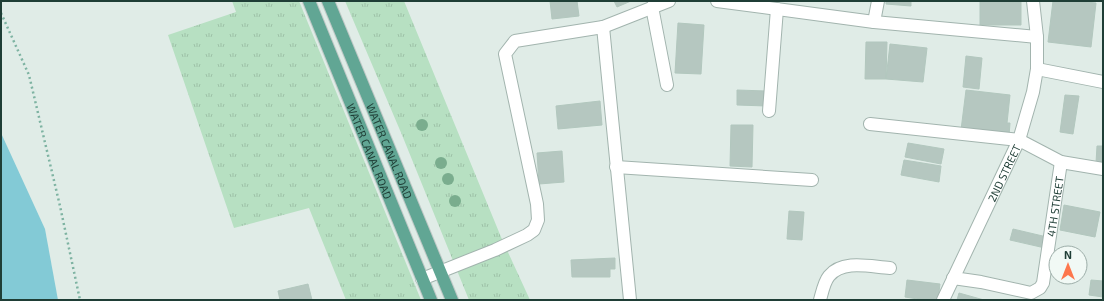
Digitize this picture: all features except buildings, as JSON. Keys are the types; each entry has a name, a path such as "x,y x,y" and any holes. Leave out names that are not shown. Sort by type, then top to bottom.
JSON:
{"main road":[{"name":"WATER CANAL ROAD","path":"310,1 431,300"},
{"name":"WATER CANAL ROAD","path":"328,1 452,300"}],"street":[{"path":"422,279 527,235 534,230 538,220 537,204 505,54 515,41 603,27 669,1"},
{"path":"717,1 874,22 1037,37"},
{"path":"874,22 878,1"},
{"name":"2ND STREET","path":"943,300 1019,140 1033,92 1037,70 1037,37 1033,1"},
{"path":"652,7 667,85"},
{"path":"769,111 777,9"},
{"path":"603,27 630,300"},
{"path":"1037,70 1103,82"},
{"path":"870,124 1019,140 1061,162 1103,169"},
{"name":"4TH STREET","path":"953,278 981,282 1031,293 1040,288 1043,283 1061,162"},
{"path":"616,167 812,180"},
{"path":"820,300 828,277 837,269 848,266 890,268"}],"path":[{"path":"1,13 29,75 80,300"}],"green space":[{"path":"232,1 299,1 421,300 346,300 309,208 234,228 168,35 236,12"},
{"path":"345,1 404,1 501,237 530,300 469,300 402,135"}],"water":[{"path":"1,133 45,229 58,300 1,300"}]}
